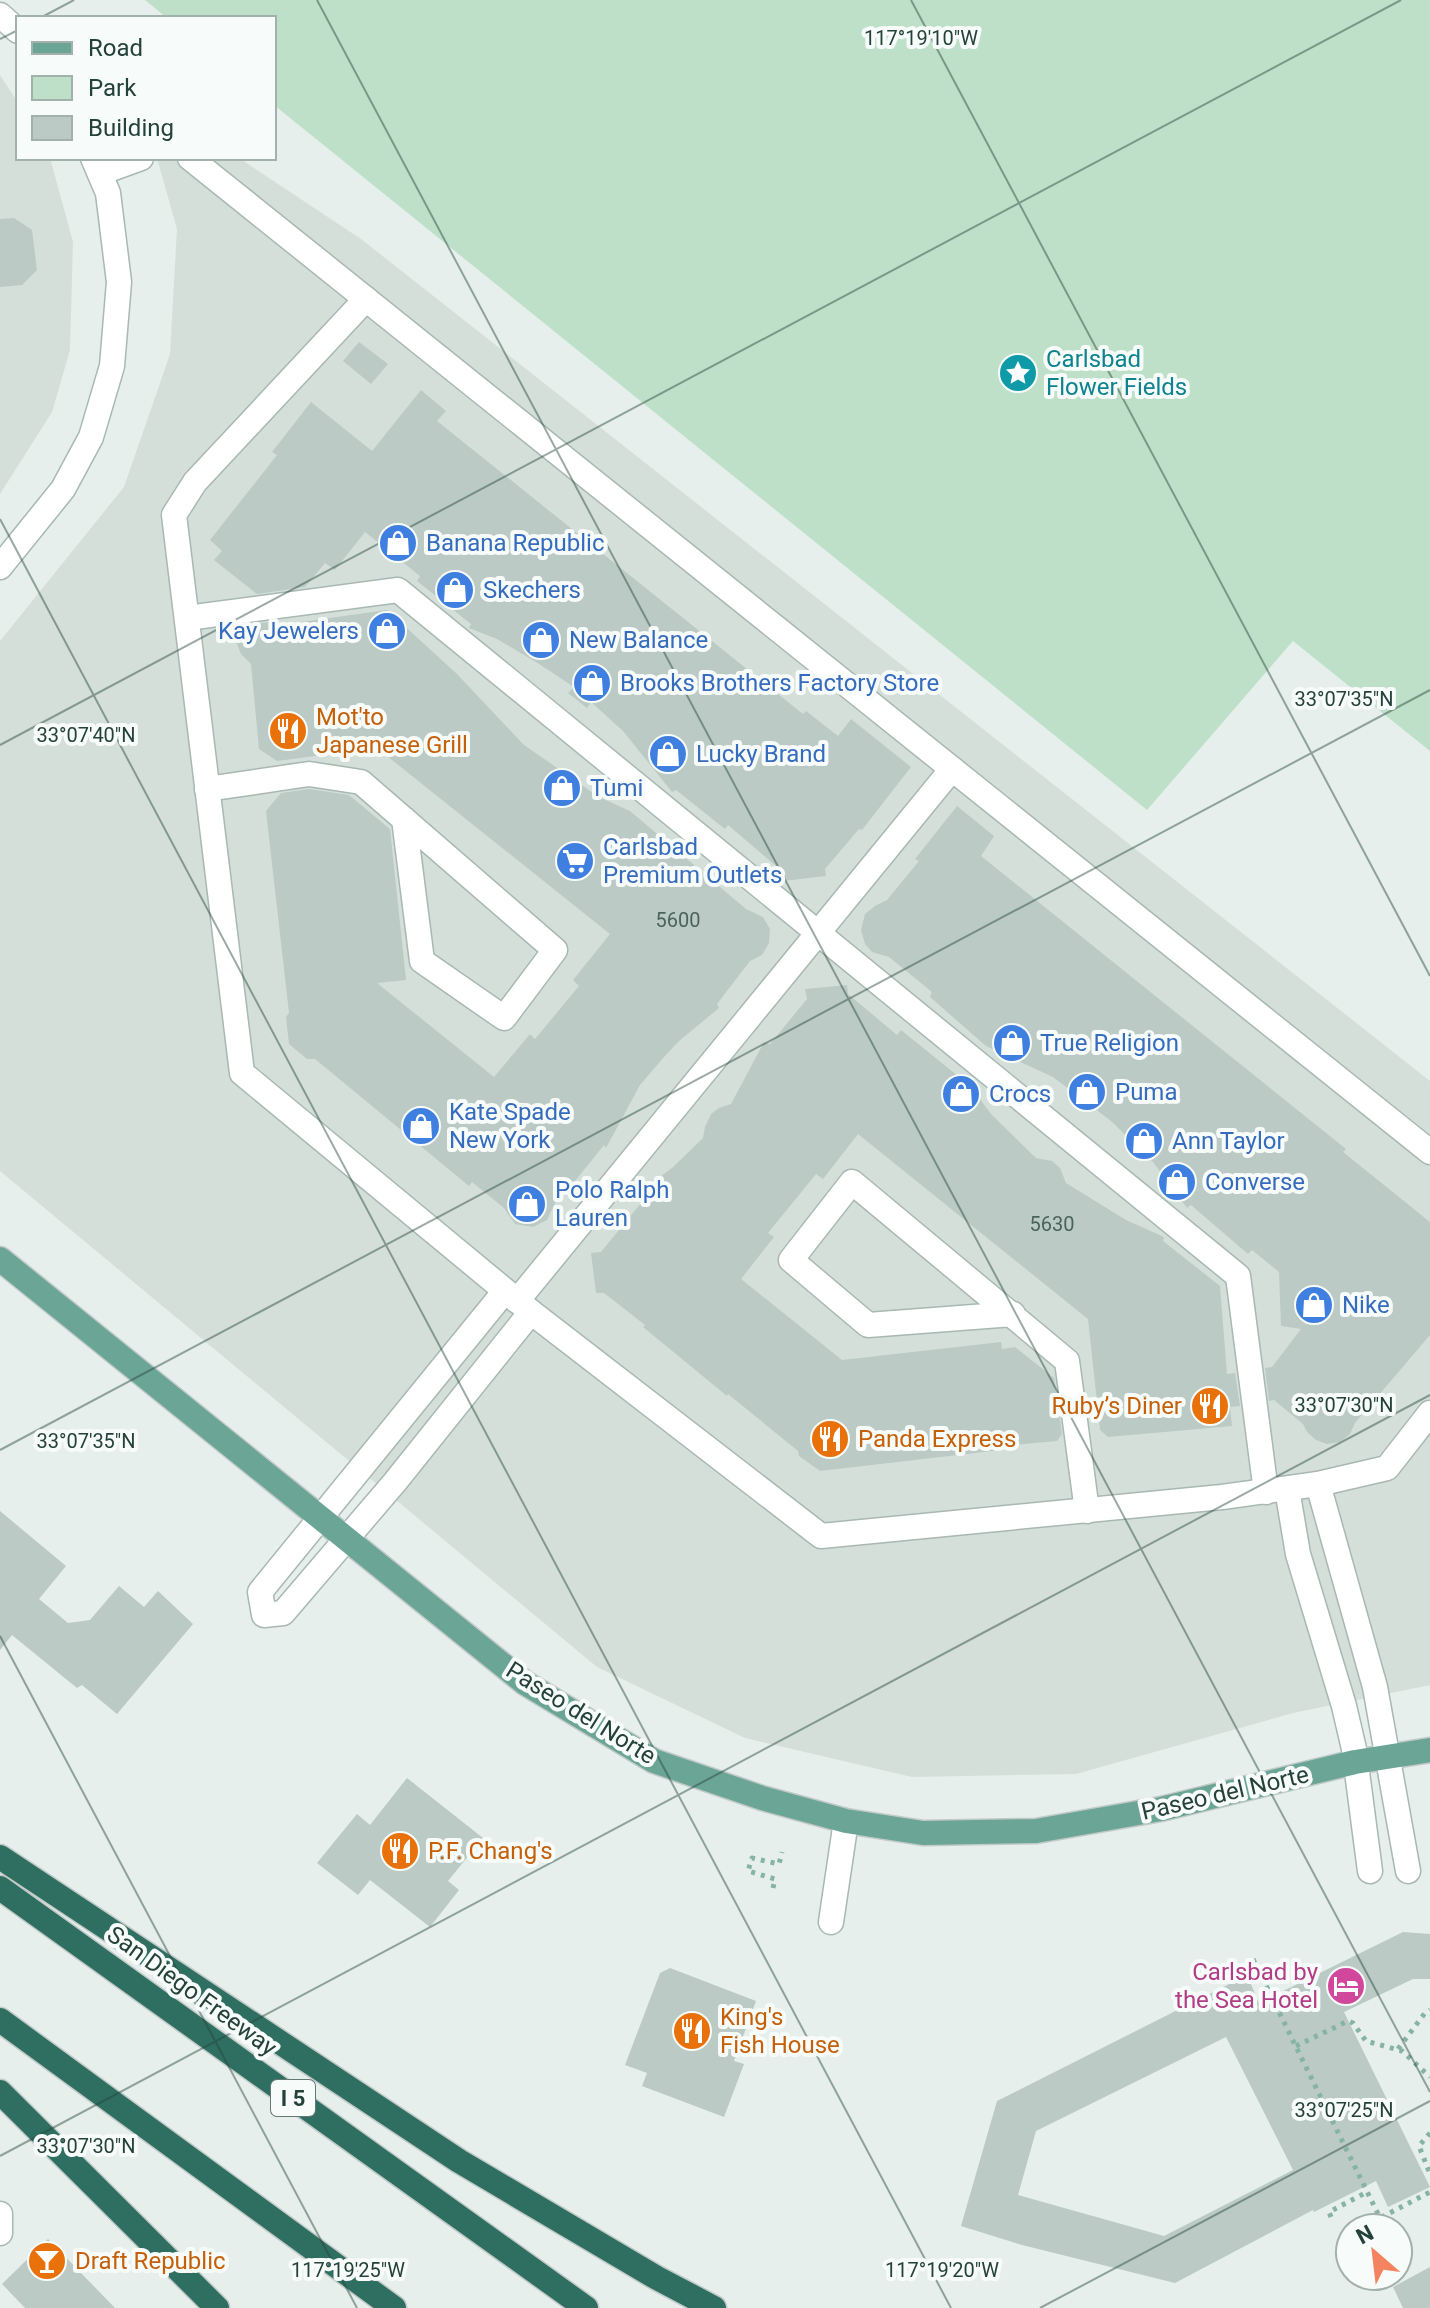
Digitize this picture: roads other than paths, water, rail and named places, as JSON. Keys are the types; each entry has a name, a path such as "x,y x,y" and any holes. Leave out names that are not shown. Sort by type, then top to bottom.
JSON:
{"highway":[{"path":"0,1857 459,2161 657,2278 714,2308"},
{"name":"San Diego Freeway","path":"0,1888 586,2308"},
{"path":"0,2020 394,2308"},
{"path":"0,2092 217,2308"}],"main road":[{"name":"Paseo del Norte","path":"0,1259 525,1683 654,1761 762,1798 846,1821 923,1833 1036,1831 1161,1809 1355,1762 1430,1750"}],"street":[{"path":"0,15 16,29"},
{"path":"0,567 63,489 91,437 112,366 119,282 108,193 96,166 130,160"},
{"path":"192,160 1430,1152"},
{"path":"366,299 195,482 174,515 242,1073 517,1301 821,1536 1087,1511 1318,1484 1387,1468 1430,1413"},
{"path":"187,618 398,590 1238,1276 1276,1490 1344,1706 1370,1871"},
{"path":"517,1301 347,1539 283,1613 264,1615 260,1592 320,1517 517,1301 952,769"},
{"path":"207,789 309,774 361,782 404,819 555,950 504,1018 422,961 404,819"},
{"path":"1013,1314 868,1325 791,1260 852,1182 1013,1314 1067,1361 1087,1511"},
{"path":"1318,1484 1375,1687 1408,1871"},
{"path":"831,1922 846,1821"},
{"path":"0,2214 0,2233"}],"place":[{"name":"Carlsbad Flower Fields","path":"1018,373"},
{"name":"Banana Republic","path":"398,543"},
{"name":"Skechers","path":"455,590"},
{"name":"Kay Jewelers","path":"387,631"},
{"name":"New Balance","path":"541,640"},
{"name":"Brooks Brothers Factory Store","path":"592,683"},
{"name":"Mot'to Japanese Grill","path":"288,731"},
{"name":"Lucky Brand","path":"668,754"},
{"name":"Tumi","path":"562,788"},
{"name":"Carlsbad Premium Outlets","path":"575,861"},
{"name":"True Religion","path":"1012,1043"},
{"name":"Puma","path":"1087,1092"},
{"name":"Crocs","path":"961,1094"},
{"name":"Kate Spade New York","path":"421,1126"},
{"name":"Ann Taylor","path":"1144,1141"},
{"name":"Converse","path":"1177,1182"},
{"name":"Polo Ralph Lauren","path":"527,1204"},
{"name":"Nike","path":"1314,1305"},
{"name":"Ruby’s Diner","path":"1210,1406"},
{"name":"Panda Express","path":"830,1439"},
{"name":"P.F. Chang's","path":"400,1851"},
{"name":"Carlsbad by the Sea Hotel","path":"1346,1986"},
{"name":"King's Fish House","path":"692,2031"},
{"name":"Draft Republic","path":"47,2261"}]}
